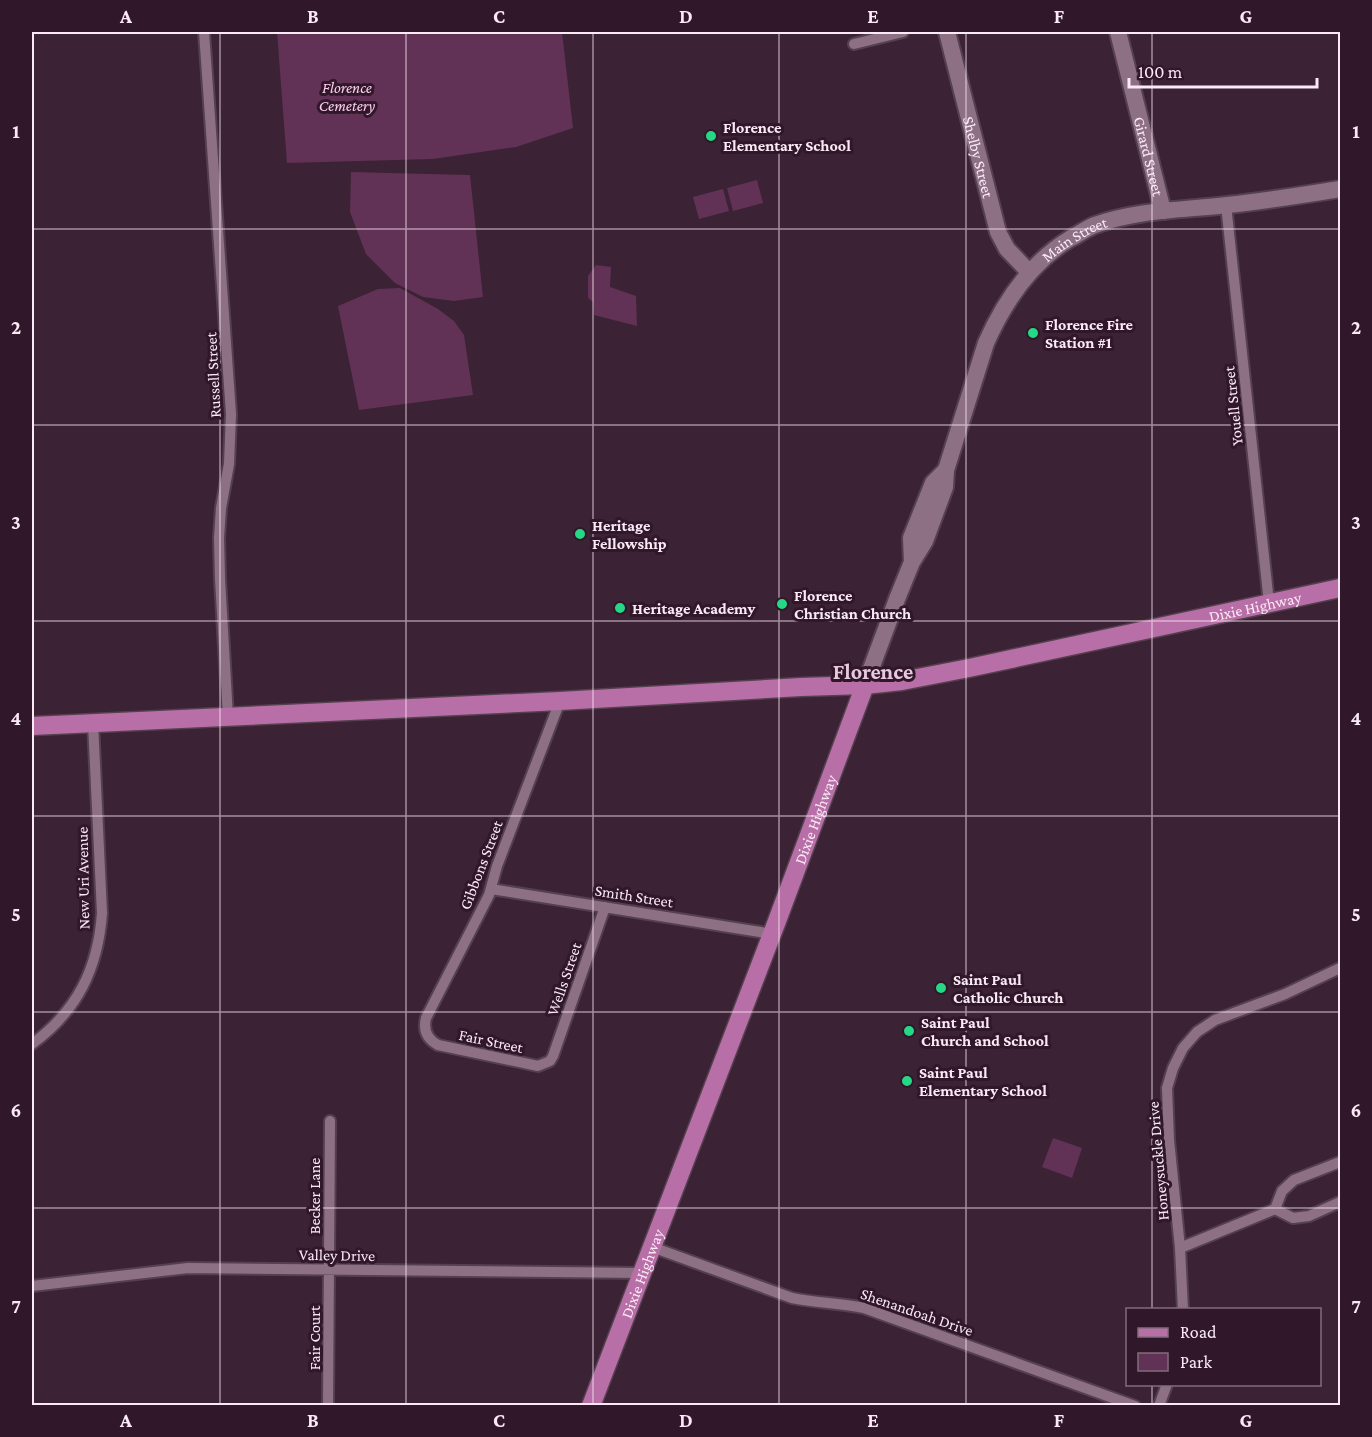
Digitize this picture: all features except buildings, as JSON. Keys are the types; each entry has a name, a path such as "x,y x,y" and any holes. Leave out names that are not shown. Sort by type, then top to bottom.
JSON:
{"main road":[{"name":"Dixie Highway","path":"591,1406 865,685 902,681 969,668 1341,588"},
{"path":"32,726 865,685"}],"street":[{"name":"Russell Street","path":"204,32 231,414 229,464 221,508 219,538 228,717"},
{"path":"854,44 903,32"},
{"name":"Shelby Street","path":"947,32 998,232 1007,249 1029,272"},
{"name":"Girard Street","path":"1118,32 1163,211"},
{"name":"Main Street","path":"865,685 912,562 911,538 933,483 946,470 986,343 1011,297 1029,272 1060,244 1095,225 1163,211 1341,189"},
{"name":"Youell Street","path":"1226,205 1269,603"},
{"name":"Gibbons Street","path":"428,1036 425,1029 426,1018 489,895 560,701"},
{"name":"New Uri Avenue","path":"32,1044 66,1013 81,992 98,944 102,913 93,723"},
{"name":"Smith Street","path":"491,889 772,934"},
{"name":"Wells Street","path":"550,1061 605,907"},
{"name":"Honeysuckle Drive","path":"1183,1308 1180,1248 1169,1140 1167,1088 1173,1068 1183,1048 1197,1032 1215,1020 1285,994 1341,968"},
{"name":"Fair Street","path":"428,1036 438,1045 538,1066 550,1061"},
{"name":"Becker Lane","path":"329,1270 330,1121"},
{"path":"1180,1248 1275,1209 1282,1191 1294,1180 1341,1162"},
{"path":"1275,1209 1293,1218 1309,1216 1341,1202"},
{"name":"Shenandoah Drive","path":"652,1247 792,1298 864,1308 1135,1406"},
{"name":"Valley Drive","path":"32,1286 188,1268 642,1273"},
{"name":"Fair Court","path":"328,1406 329,1270"},
{"path":"1159,1406 1166,1386"}],"green space":[{"name":"Florence Cemetery","path":"277,32 562,32 573,128 516,147 433,159 287,163"},
{"path":"351,172 470,175 483,297 454,301 423,297 395,283 366,254 350,212"},
{"path":"757,180 763,203 733,211 727,188"},
{"path":"723,189 729,211 699,219 693,197"},
{"path":"596,265 611,267 610,287 636,296 637,326 594,315 593,302 588,298 588,276"},
{"path":"400,288 438,309 454,321 464,335 473,395 359,410 338,306 378,289"},
{"path":"1053,1138 1082,1148 1072,1178 1042,1167"}],"place":[{"name":"Florence Elementary School","path":"711,136"},
{"name":"Florence Fire Station #1","path":"1033,333"},
{"name":"Heritage Fellowship","path":"580,534"},
{"name":"Florence Christian Church","path":"782,604"},
{"name":"Heritage Academy","path":"620,608"},
{"name":"Saint Paul Catholic Church","path":"941,988"},
{"name":"Saint Paul Church and School","path":"909,1031"},
{"name":"Saint Paul Elementary School","path":"907,1081"}],"district":[{"name":"Florence","path":"873,671"}]}
